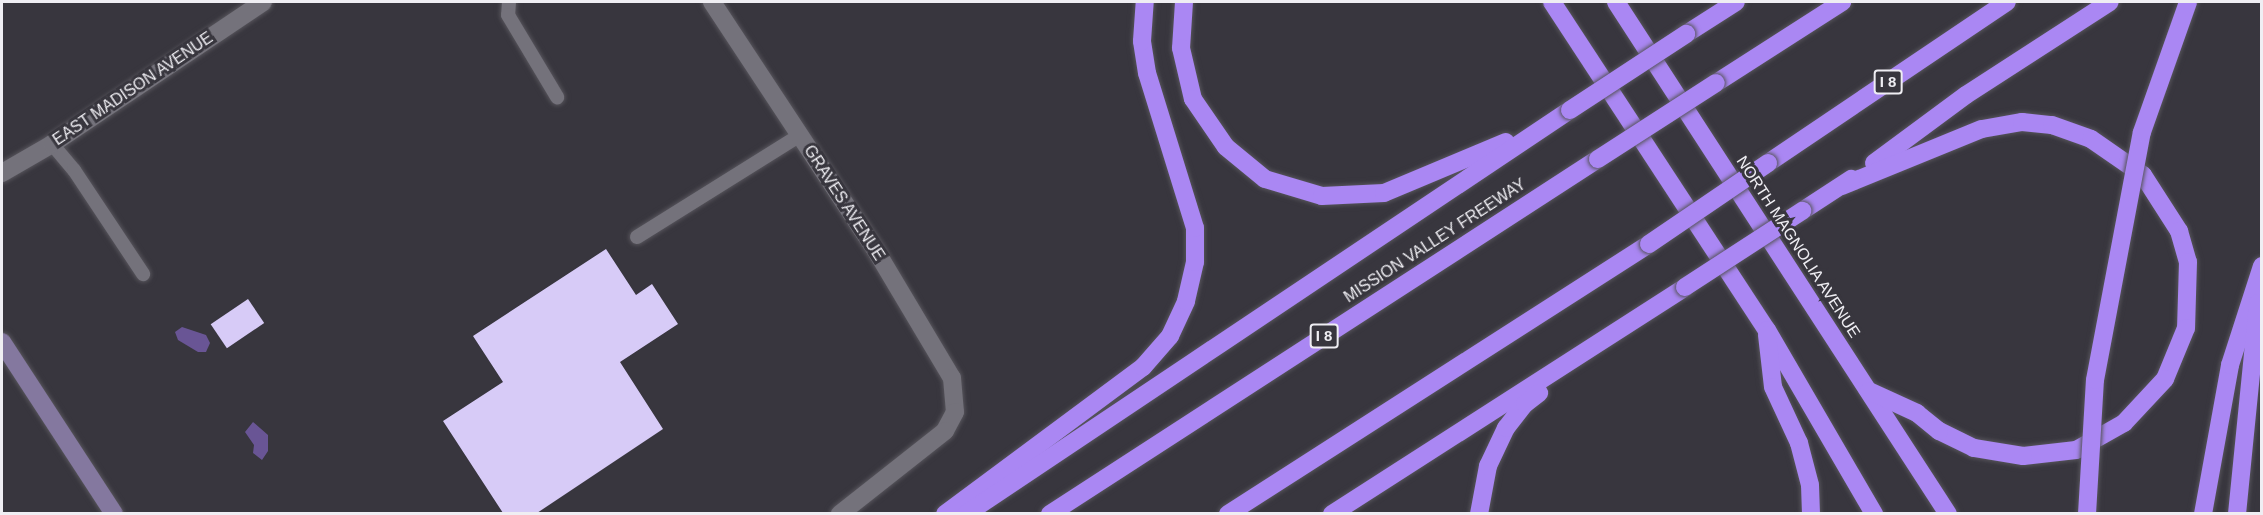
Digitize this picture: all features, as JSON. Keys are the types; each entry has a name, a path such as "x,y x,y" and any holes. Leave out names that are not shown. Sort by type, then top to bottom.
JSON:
{"highway":[{"path":"945,513 1143,367 1170,336 1186,301 1195,262 1194,228 1147,73 1142,41 1145,2"},
{"path":"1184,2 1181,48 1185,75 1208,125 1245,164 1265,179 1292,189 1352,197 1384,193 1552,122"},
{"path":"1552,2 1767,330 1874,513"},
{"name":"NORTH MAGNOLIA AVENUE","path":"1616,2 1948,513"},
{"path":"1625,2 1638,35"},
{"path":"966,513 1570,110 1736,2"},
{"name":"MISSION VALLEY FREEWAY","path":"1050,513 1842,2"},
{"name":"I 8","path":"1228,513 1648,244 2007,2"},
{"path":"1332,513 1626,327 1842,186 1966,95 2110,2"},
{"path":"2087,513 2095,380 2142,132 2188,2"},
{"path":"1842,186 1943,141 1982,129 2022,122 2052,125 2091,139 2143,175 2179,231 2188,262 2186,328 2165,379 2124,423 2076,450 2023,456 1974,448 1939,431 1917,413 1869,391"},
{"path":"2203,513 2230,365 2262,266"},
{"path":"2237,513 2262,266"},
{"path":"1479,513 1488,466 1506,428 1525,404 1626,327"},
{"path":"1767,330 1773,387 1799,443 1810,485 1811,513"}],"main road":[{"path":"2,342 114,513"}],"street":[{"name":"EAST MADISON AVENUE","path":"2,173 52,144 263,2"},
{"name":"GRAVES AVENUE","path":"712,2 875,249 952,378 955,412 945,431 840,513"}],"lane":[{"path":"509,2 508,15 557,97"},
{"path":"637,237 800,135"},
{"path":"52,144 74,170 143,274"}],"shaded area":[{"path":"182,327 206,335 210,343 206,352 198,352 178,340 175,332"},
{"path":"253,422 268,435 268,451 262,460 253,453 254,445 245,432"}],"building":[{"path":"606,249 636,295 652,284 678,324 620,362 663,429 537,513 503,513 443,421 503,382 473,336"},
{"path":"248,299 264,323 227,348 211,324"}]}
